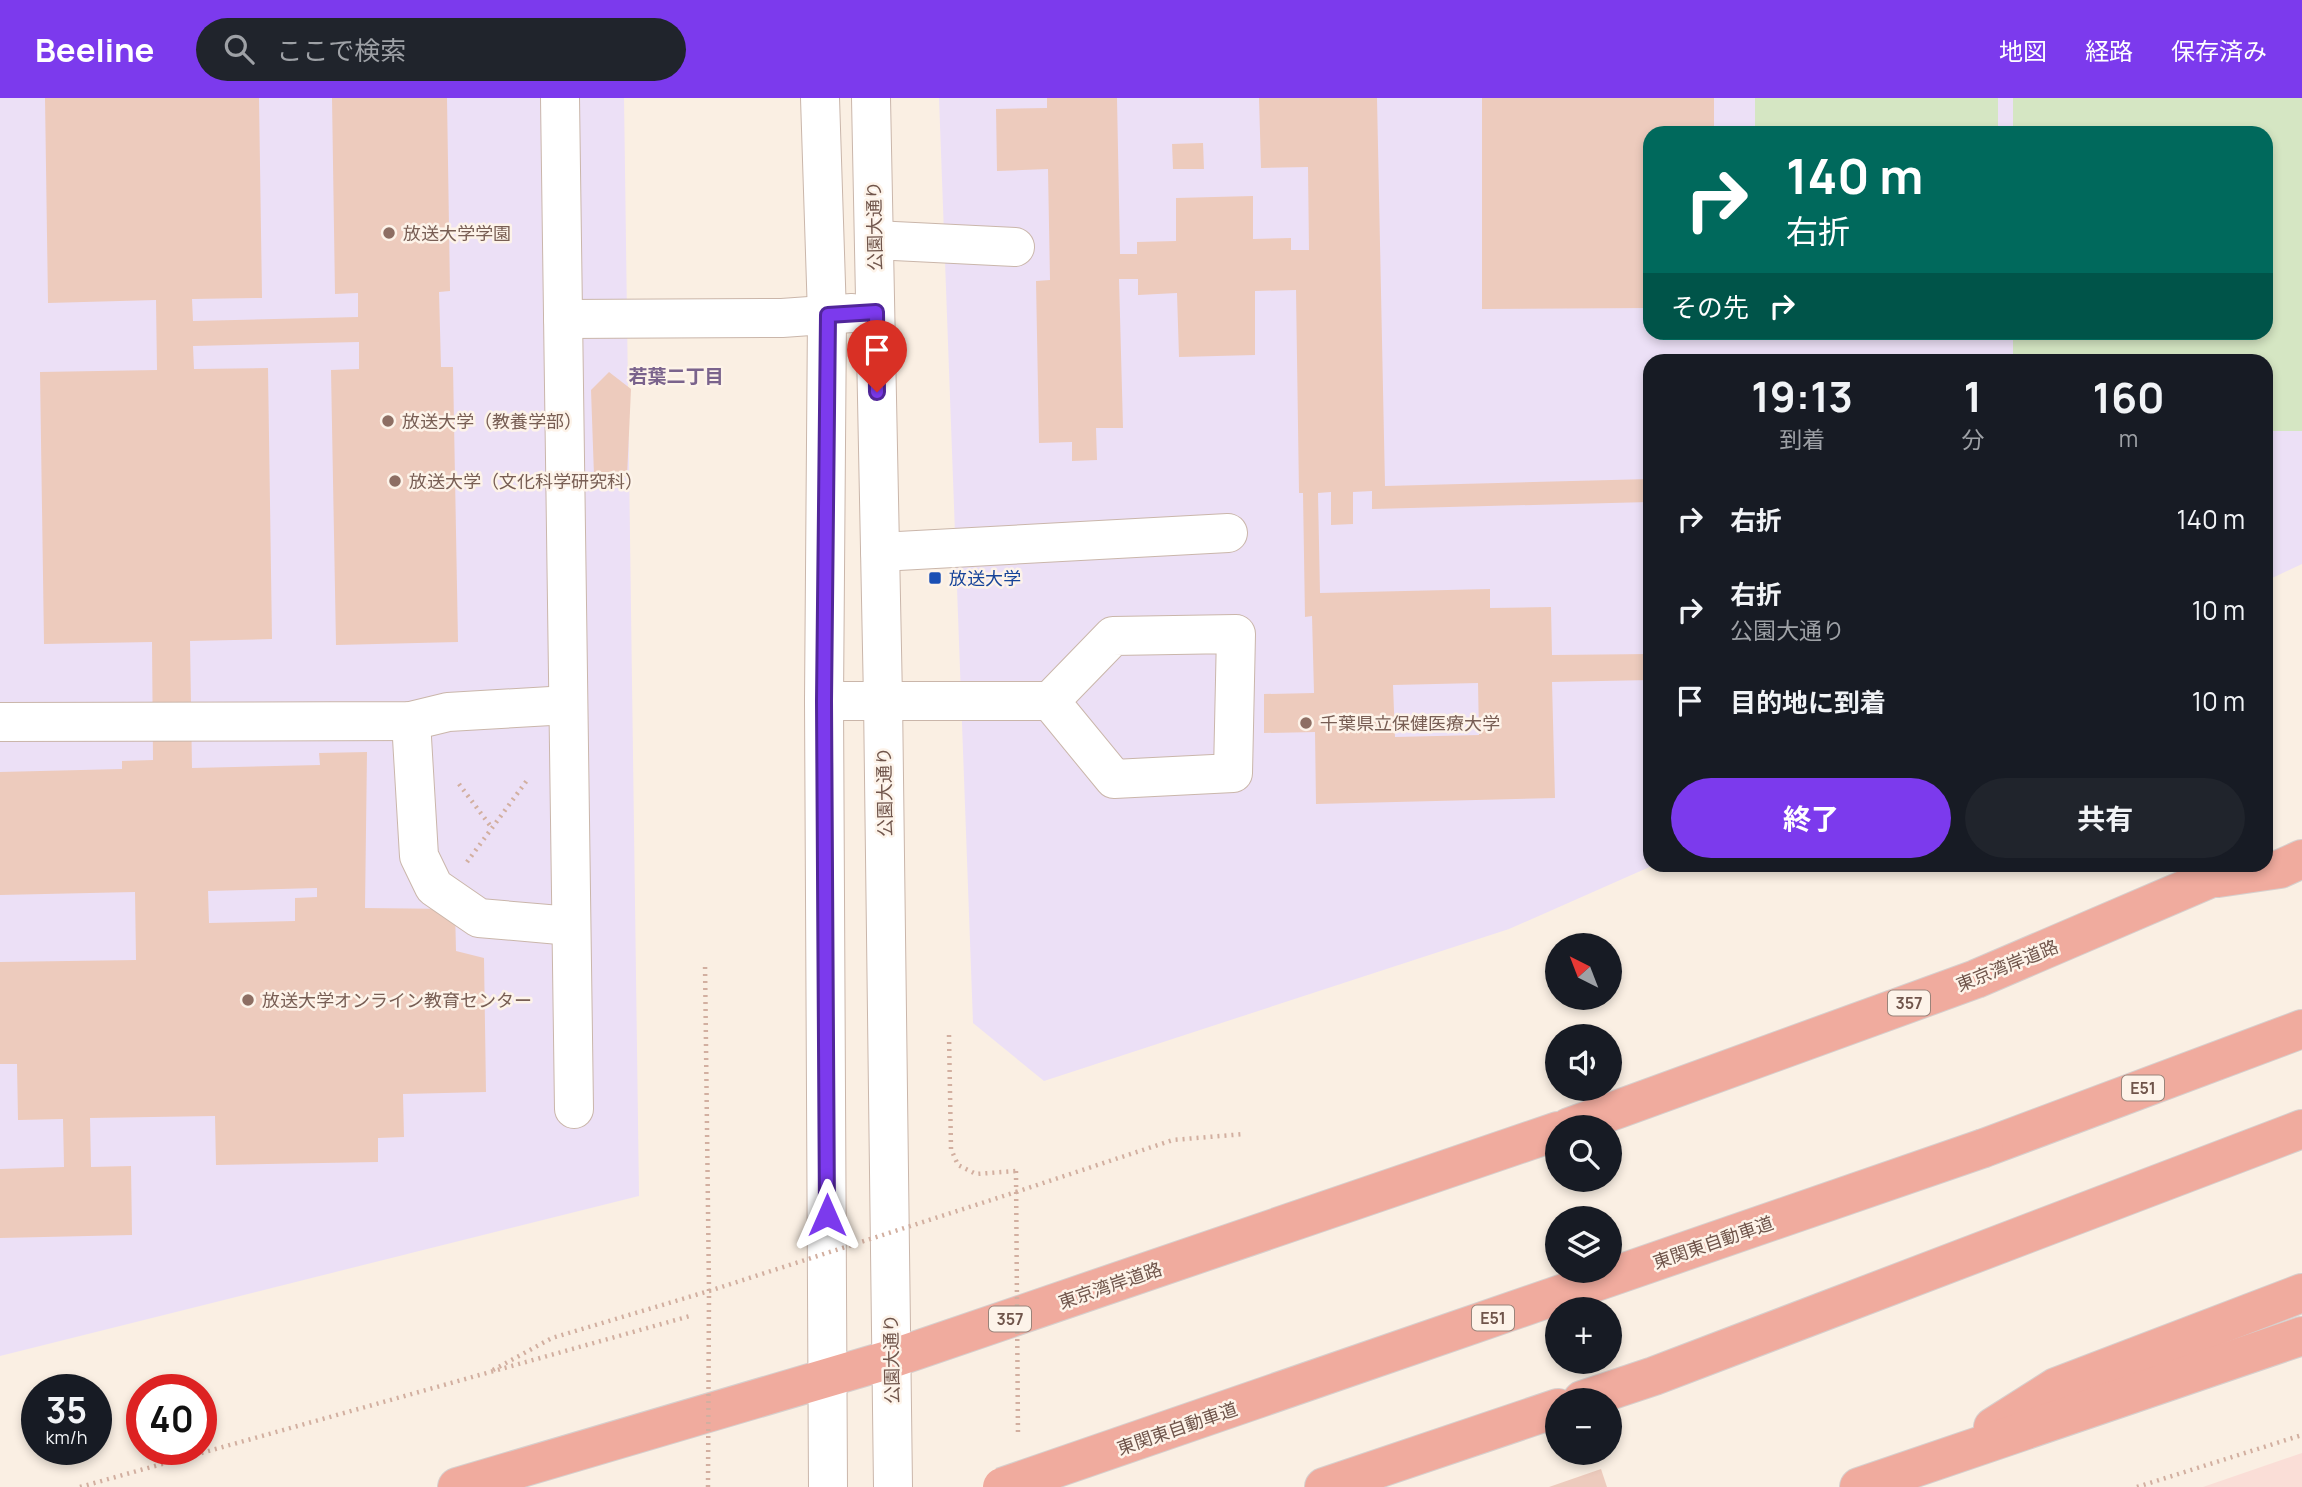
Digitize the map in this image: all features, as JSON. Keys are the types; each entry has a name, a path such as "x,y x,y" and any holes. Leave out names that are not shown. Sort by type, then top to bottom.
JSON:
{"highway":[{"path":"2273,850 2302,835"},
{"name":"東京湾岸道路","path":"2273,869 2302,859"},
{"name":"東京湾岸道路","path":"1602,1115 1976,979 2228,872"},
{"name":"東関東自動車道","path":"1002,1487 1984,1147 2302,1029"},
{"path":"1618,1388 2302,1129"},
{"name":"東京湾岸道路","path":"457,1487 891,1359 1545,1135"},
{"path":"1940,1461 2056,1387 2302,1293"},
{"path":"1859,1487 2302,1336"},
{"path":"1324,1487 1545,1412"}],"street":[{"path":"560,98 574,1109"},
{"path":"820,98 828,315 824,701 828,1487"},
{"name":"公園大通り","path":"871,98 883,699 893,1487"},
{"path":"874,240 1016,247"},
{"path":"564,319 782,318 876,312"},
{"path":"880,552 1228,533"},
{"path":"824,701 1050,701 1113,636 1236,634 1233,773 1114,779 1050,701"},
{"path":"0,722 411,720 448,712 568,705"},
{"path":"411,720 419,856 434,887 479,918 571,926"}],"path":[{"path":"444,894 530,775"},
{"path":"458,776 459,786 492,828"},
{"path":"705,963 709,1291 708,1487"},
{"path":"950,1035 951,1149 958,1166 976,1174 1016,1171 1018,1447"},
{"path":"486,1373 552,1338 709,1291 1173,1140 1244,1134"},
{"path":"80,1487 690,1316"},
{"path":"2137,1487 2302,1435"}],"shaded area":[{"path":"0,98 624,98 639,1196 0,1356"},
{"name":"千葉県立保健医療大学","path":"939,98 2302,98 2302,564 2273,578 2273,354 1643,354 1643,870 1509,929 1044,1081 973,1023"},
{"path":"2302,1453 2302,1487 2203,1487"}],"green space":[{"path":"1755,98 1998,98 1998,126 1755,126"},
{"path":"2013,98 2302,98 2302,431 2273,431 2273,354 2013,354 2013,340 2273,340 2273,126 2013,126"}],"building":[{"path":"45,98 259,98 262,298 192,299 193,321 358,317 358,293 335,294 332,98 447,98 450,291 439,292 441,367 453,367 458,642 336,645 331,370 359,369 359,342 193,346 194,369 268,368 272,639 190,641 192,768 320,765 319,753 367,752 365,908 455,909 456,951 484,958 486,1092 403,1094 404,1137 378,1138 378,1162 216,1165 215,1116 90,1118 91,1167 131,1166 132,1235 0,1238 0,1169 64,1167 63,1119 18,1120 17,1064 0,1064 0,962 136,960 135,892 0,895 0,772 122,769 122,761 153,760 152,642 44,644 40,372 157,370 156,300 48,303","holes":["317,888 317,897 295,898 295,921 209,923 208,891"]},
{"path":"1047,98 1117,98 1120,254 1137,254 1137,242 1176,241 1176,198 1253,196 1253,239 1291,238 1291,250 1309,250 1308,167 1261,168 1259,98 1377,98 1385,486 1643,479 1643,502 1372,509 1372,491 1353,492 1353,524 1331,525 1331,492 1318,493 1320,593 1490,589 1490,608 1551,607 1552,655 1643,654 1643,680 1552,682 1555,798 1316,804 1315,732 1264,733 1264,694 1314,693 1312,616 1305,617 1303,493 1299,493 1296,290 1255,291 1255,355 1179,357 1177,293 1138,295 1138,279 1119,279 1123,428 1096,428 1097,460 1072,461 1072,442 1039,443 1036,281 1050,280 1048,169 997,171 996,109 1047,108","holes":["1478,683 1479,735 1395,737 1393,685"]},
{"path":"1482,98 1714,98 1714,126 1643,126 1643,308 1482,309"},
{"path":"1203,143 1204,169 1173,169 1172,144"},
{"path":"609,372 631,389 627,477 594,476 591,390"},
{"path":"1601,1469 1607,1487 1549,1487"}],"place":[{"name":"放送大学学園","path":"389,233"},
{"name":"放送大学（教養学部）","path":"388,421"},
{"name":"放送大学（文化科学研究科）","path":"395,481"},
{"name":"放送大学","path":"935,578"},
{"name":"千葉県立保健医療大学","path":"1306,723"},
{"name":"放送大学オンライン教育センター","path":"248,1000"}],"district":[{"name":"若葉二丁目","path":"676,376"}],"route":[{"path":"827,1215 824,701 828,315 876,312 877,392"}]}
